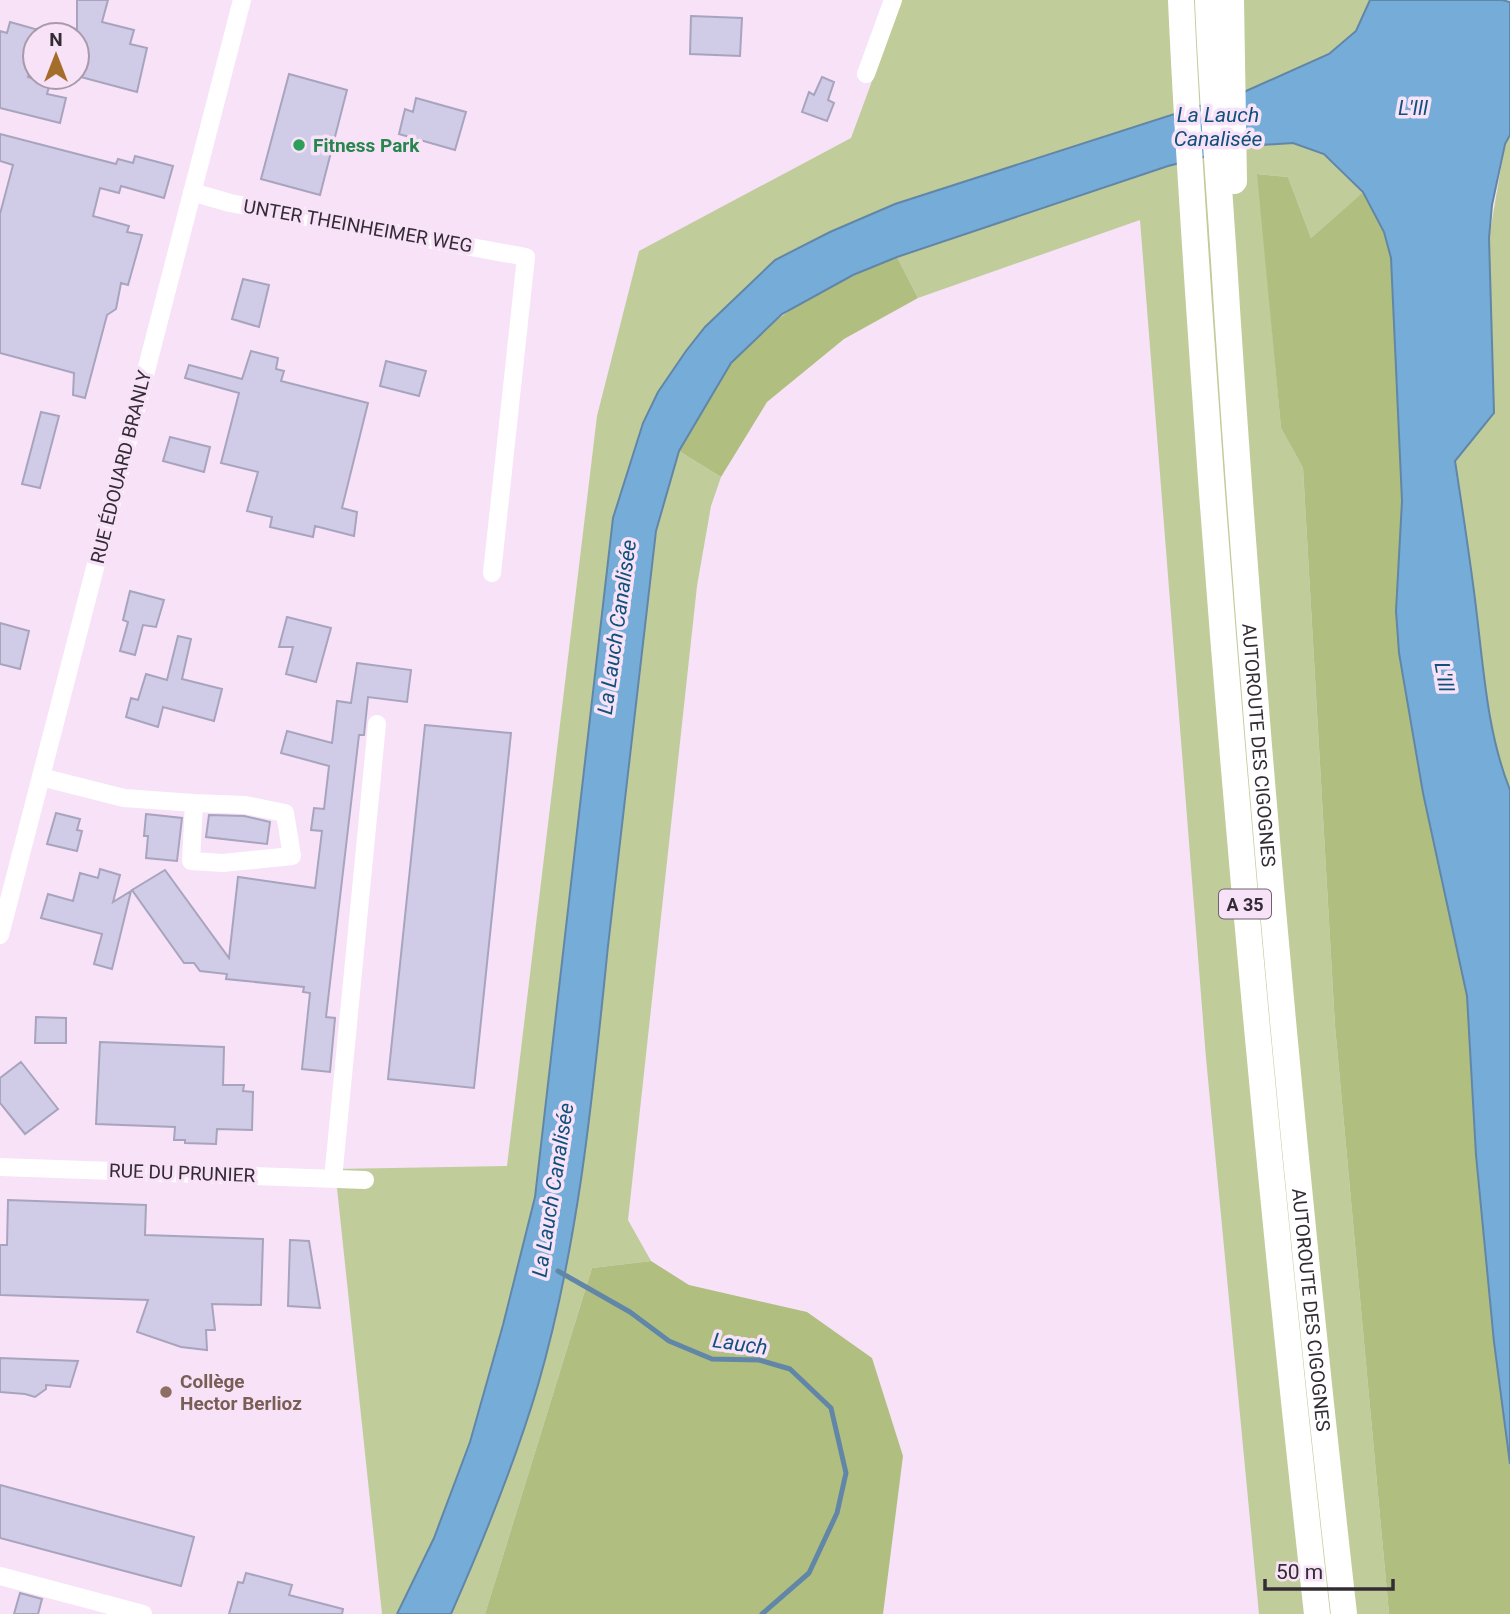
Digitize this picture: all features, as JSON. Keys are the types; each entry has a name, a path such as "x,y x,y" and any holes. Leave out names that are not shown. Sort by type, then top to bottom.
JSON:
{"highway":[{"name":"AUTOROUTE DES CIGOGNES","path":"1181,0 1191,193 1245,915 1281,1296 1317,1614"},
{"path":"1208,0 1221,79"},
{"path":"1221,79 1231,0"},
{"name":"AUTOROUTE DES CIGOGNES","path":"1221,79 1226,183 1238,255 1225,281 1272,914 1305,1266 1344,1614"}],"street":[{"name":"RUE ÉDOUARD BRANLY","path":"0,935 8,874 41,777 242,0"},
{"path":"866,74 893,0"},
{"name":"UNTER THEINHEIMER WEG","path":"192,192 230,203 526,257 492,573"},
{"path":"332,1179 377,724"},
{"path":"41,777 124,798 245,805 285,813 292,856 223,863 191,861 194,803"},
{"name":"RUE DU PRUNIER","path":"0,1167 365,1180"},
{"path":"0,1576 143,1614"}],"green space":[{"path":"902,0 1370,0 1356,31 1329,54 1246,91 895,204 830,232 775,260 705,327 643,423 679,451 721,477 711,506 697,586 628,1220 651,1261 592,1268 485,1614 382,1614 335,1169 507,1166 597,416 639,251 851,138"},
{"path":"1510,135 1510,790 1497,748 1488,704 1455,461 1494,413 1489,238 1505,144"},
{"path":"1293,143 1324,154 1363,192 1311,238 1288,177 1258,174 1281,428 1303,468 1335,1026 1389,1614 1259,1614 1206,1058 1140,220 918,298 897,257 1168,166 1247,146"},
{"path":"1257,174 1288,177 1311,238 1363,192 1384,232 1391,258 1402,501 1396,611 1399,653 1423,793 1467,996 1476,1155 1494,1342 1510,1464 1510,1614 1389,1614 1335,1026 1303,468 1281,428"},
{"path":"897,257 918,298 844,339 767,402 721,477 679,451 723,373 766,328 829,288"},
{"path":"651,1261 689,1285 807,1312 872,1358 903,1456 883,1614 485,1614 592,1268"}],"water":[{"path":"1370,0 1510,2 1510,135 1505,144 1492,205 1489,238 1494,413 1455,461 1488,704 1497,748 1510,790 1510,1464 1494,1342 1476,1155 1467,996 1423,793 1399,653 1396,611 1402,501 1391,258 1384,232 1363,192 1324,154 1293,143 1247,146 1168,166 897,257 853,275 782,314 731,363 679,451 656,531 583,1167 552,1331 538,1385 509,1472 451,1614 397,1614 434,1538 470,1442 535,1197 613,518 643,423 658,392 705,327 775,260 830,232 895,204 1246,91 1329,54 1356,31"}],"building":[{"path":"77,0 108,0 102,22 134,30 130,44 147,48 137,92 91,80 91,21 77,21"},
{"path":"691,16 742,18 740,56 690,54"},
{"path":"10,22 21,25 21,91 48,91 47,94 66,98 60,123 0,108 0,31 7,33"},
{"path":"289,74 347,90 320,195 261,179"},
{"path":"822,77 834,82 828,100 834,103 827,121 802,112 809,92 814,95"},
{"path":"416,98 466,112 455,150 399,134 405,109 413,112"},
{"path":"0,134 116,164 118,159 133,163 135,156 173,166 164,198 121,186 119,193 100,188 93,216 129,226 127,232 142,235 128,285 121,283 116,309 107,315 85,398 73,395 74,373 0,353 0,214 13,165 0,161"},
{"path":"243,279 269,285 259,327 232,319"},
{"path":"251,351 278,358 276,369 284,371 281,381 368,403 342,508 357,512 354,536 315,526 313,537 270,527 272,517 247,511 258,472 221,463 239,393 185,378 189,365 242,379"},
{"path":"386,361 426,371 419,396 380,386"},
{"path":"41,412 59,416 40,488 22,484"},
{"path":"170,437 210,447 204,472 163,461"},
{"path":"130,591 164,600 156,627 143,625 135,655 120,651 128,622 123,620"},
{"path":"287,617 331,628 316,682 286,674 293,647 279,647"},
{"path":"0,623 29,631 20,669 0,664"},
{"path":"178,636 191,639 182,679 222,689 214,721 163,707 158,727 126,717 131,698 138,700 146,674 167,680"},
{"path":"357,663 411,670 407,702 368,697 364,735 359,735 326,1017 335,1018 330,1072 302,1069 310,993 303,992 304,987 226,979 227,974 200,971 194,963 184,963 132,890 165,870 229,958 238,877 315,888 322,831 311,830 314,808 324,809 329,766 281,753 287,731 332,743 337,701 351,703"},
{"path":"425,725 511,733 474,1088 388,1079"},
{"path":"56,813 80,819 77,830 82,831 77,851 47,844"},
{"path":"146,814 182,818 177,861 146,858"},
{"path":"209,815 244,816 270,822 267,844 206,837"},
{"path":"100,869 120,875 113,902 131,891 112,969 94,964 102,934 41,918 48,894 73,901 80,873 98,878"},
{"path":"36,1017 66,1018 66,1043 35,1043"},
{"path":"100,1042 224,1047 223,1085 244,1085 243,1091 253,1092 252,1130 217,1129 216,1144 185,1143 185,1140 174,1140 175,1127 96,1124"},
{"path":"21,1062 58,1109 25,1134 0,1103 0,1078"},
{"path":"8,1200 146,1205 145,1235 263,1239 261,1305 212,1304 215,1330 206,1330 207,1350 181,1347 137,1332 148,1300 0,1295 0,1245 7,1245"},
{"path":"290,1240 309,1241 320,1308 288,1306"},
{"path":"0,1358 78,1361 70,1387 46,1385 46,1389 35,1397 0,1392"},
{"path":"0,1485 194,1537 181,1586 0,1538"},
{"path":"246,1573 292,1585 289,1595 343,1609 342,1614 229,1614 238,1582 243,1583"},
{"path":"20,1593 42,1599 38,1614 14,1614"}],"waterway":[{"name":"Lauch","path":"558,1271 630,1312 669,1341 712,1359 759,1360 790,1369 831,1408 846,1473 837,1513 809,1573 762,1614"}],"place":[{"name":"Fitness Park","path":"299,145"},
{"name":"Collège Hector Berlioz","path":"166,1392"}],"water label":[{"name":"L'Ill","path":"1413,108"},
{"name":"La Lauch Canalisée","path":"1218,127"},
{"name":"La Lauch Canalisée","path":"617,627"},
{"name":"L'Ill","path":"1444,677"},
{"name":"La Lauch Canalisée","path":"553,1190"}]}
